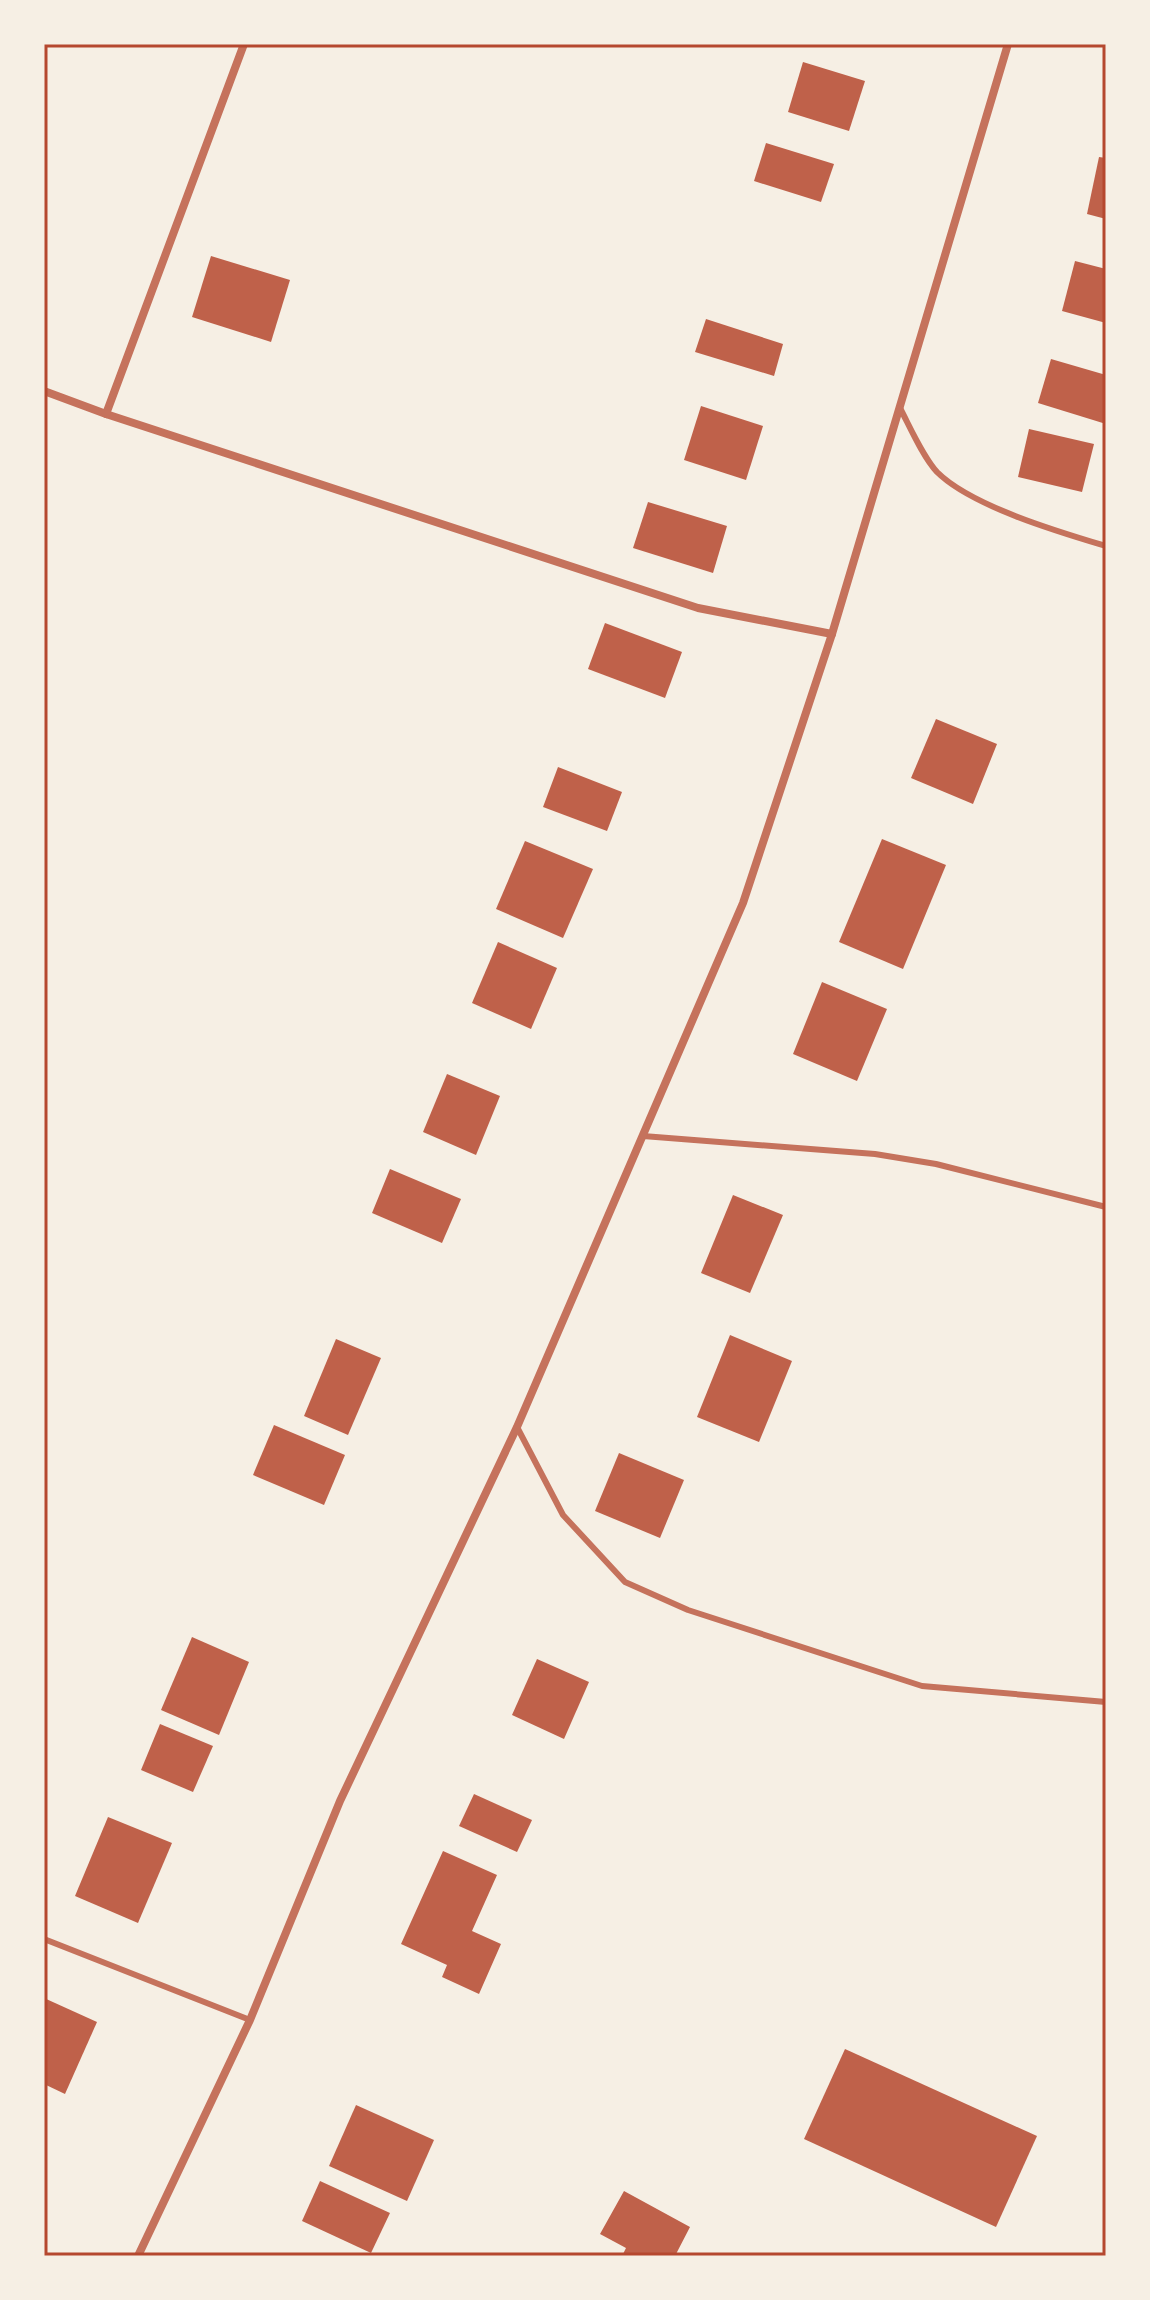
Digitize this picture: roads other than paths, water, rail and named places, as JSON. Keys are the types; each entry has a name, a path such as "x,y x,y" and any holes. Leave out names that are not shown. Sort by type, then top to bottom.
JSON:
{"street":[{"path":"106,414 244,44"},
{"path":"138,2256 250,2020 340,1801 517,1427 743,903 832,634 1008,44"},
{"path":"44,391 698,608 832,634"}],"lane":[{"path":"900,408 936,471 968,495 1056,531 1106,546"},
{"path":"643,1136 875,1154 936,1164 1106,1207"},
{"path":"517,1427 563,1515 625,1582 688,1610 922,1686 1106,1702"},
{"path":"44,1939 250,2020"}]}
